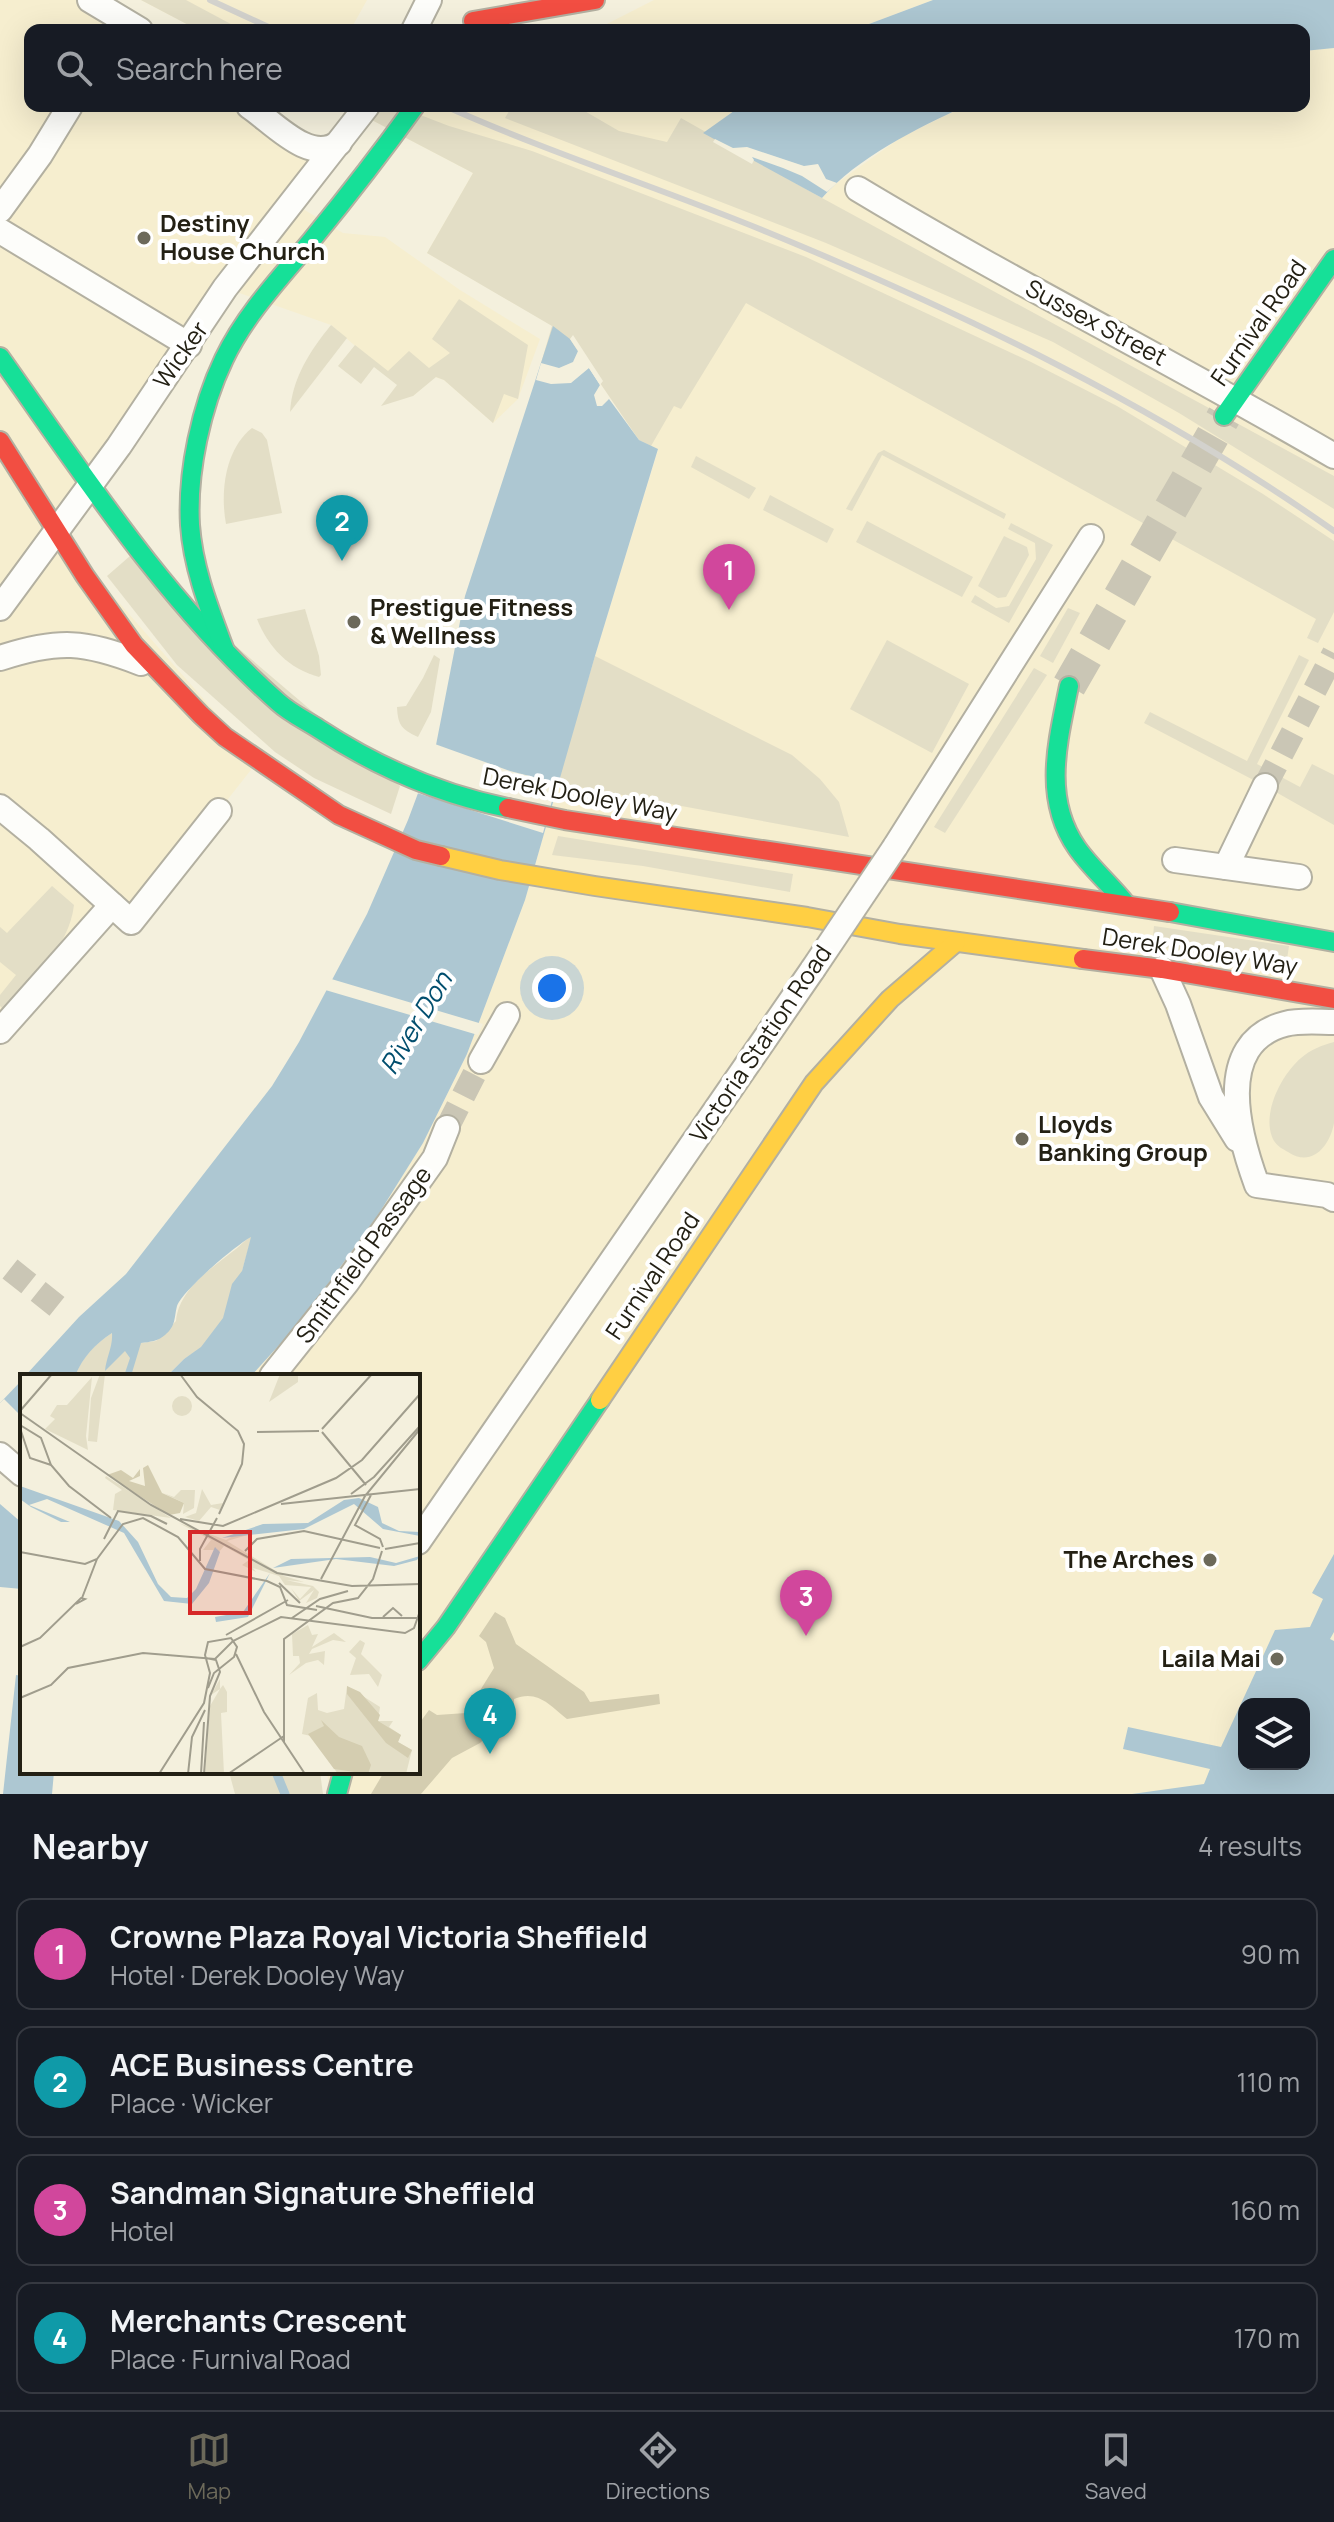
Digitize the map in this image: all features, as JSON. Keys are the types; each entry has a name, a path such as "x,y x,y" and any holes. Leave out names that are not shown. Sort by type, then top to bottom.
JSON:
{"main road":[{"path":"471,24 483,0"},
{"path":"473,24 498,14 595,0"},
{"name":"Wicker","path":"225,650 199,581 192,545 190,486 205,412 224,359 255,309 366,174 411,112"},
{"name":"Furnival Road","path":"1230,407 1334,259"},
{"name":"Derek Dooley Way","path":"0,357 90,484 188,613 280,704 359,755 397,774 482,803 565,820 949,880 1126,904 1334,942"},
{"name":"Derek Dooley Way","path":"0,441 104,603 154,668 225,737 317,801 371,830 428,853 545,878 956,942 1162,969 1334,999"},
{"path":"1069,686 1055,765 1055,799 1071,840 1126,904"},
{"name":"Furnival Road","path":"420,1659 446,1627 814,1083 890,999 956,942"},
{"path":"337,1794 342,1774"}],"street":[{"path":"90,0 123,24"},
{"path":"417,24 427,3"},
{"path":"0,210 66,112"},
{"path":"257,112 297,142 316,150 327,150 339,143"},
{"name":"Wicker","path":"0,608 189,345 225,288 362,112"},
{"name":"Sussex Street","path":"858,189 1230,407 1334,456"},
{"path":"0,231 189,345 282,274"},
{"name":"Victoria Station Road","path":"420,1539 895,847 1091,537"},
{"path":"0,658 40,647 83,644 154,668"},
{"path":"1226,867 1265,786"},
{"path":"0,807 131,922 219,811"},
{"path":"1175,860 1299,877"},
{"path":"0,1031 112,905"},
{"path":"1162,969 1178,1004 1211,1097 1246,1155 1257,1185 1327,1195 1334,1199"},
{"path":"481,1061 507,1015"},
{"path":"1246,1155 1236,1092 1240,1069 1249,1050 1264,1034 1278,1026 1296,1022 1334,1022"},
{"name":"Smithfield Passage","path":"274,1374 347,1282 435,1158 447,1128"},
{"path":"0,1455 20,1472"}],"shaded area":[{"path":"0,0 90,0 130,24 24,24 24,112 258,112 316,150 293,203 343,233 385,237 460,290 540,339 518,399 493,423 444,380 435,377 413,396 331,325 225,288 57,532 258,761 131,922 112,905 0,1031"},
{"path":"141,0 367,0 354,24 187,24"},
{"path":"141,0 186,0 231,24 187,24"},
{"path":"654,0 933,0 869,24 607,24"},
{"path":"1334,48 1334,1794 330,1794 327,1774 420,1774 420,1374 253,1374 302,1320 378,1215 423,1143 467,1054 525,900 658,450 639,440 584,359 560,330 427,253 473,173 356,112 733,112 704,133 822,198 837,183 900,138 953,112 1310,112 1310,50"},
{"path":"356,112 413,112 532,151 806,257 1031,362 1117,406 1263,494 1334,541 1334,612 1318,643 1307,638 1316,619 746,303 681,409 674,406 651,446 639,440 587,364 541,363 552,326 427,253 473,173"},
{"path":"508,112 586,112 619,131 667,142 681,118 1334,476 1334,509 1179,413 1053,342 826,243 505,118"},
{"path":"459,299 528,345 518,399 504,394 493,423 444,380 436,377 413,396 381,406 397,385 374,367 361,384 338,366 355,345 388,371 409,351 429,368 450,353 432,339"},
{"path":"331,325 347,338 290,412 294,388 303,366"},
{"path":"252,428 267,440 282,513 226,524 224,485 230,459"},
{"path":"884,450 1006,514 1004,519 882,455 852,511 846,509 878,453"},
{"path":"696,456 756,488 749,499 691,467"},
{"path":"770,495 834,529 827,543 763,510"},
{"path":"867,521 973,577 962,597 856,542"},
{"path":"1011,523 1053,545 1009,623 971,602 975,595 996,608 1009,606 1036,559 1035,543 1008,529"},
{"path":"1004,536 1027,547 1029,555 1006,597 998,598 978,586"},
{"path":"130,556 400,786 391,814 314,778 275,752 177,665 107,576"},
{"path":"1068,608 1080,613 1053,663 1040,656"},
{"path":"305,609 319,656 319,677 281,656 267,639 257,619"},
{"path":"887,640 969,684 932,753 850,709"},
{"path":"434,655 440,659 431,712 418,737 402,726 397,707 406,706"},
{"path":"1299,655 1309,660 1257,764 1300,787 1312,764 1334,775 1334,825 1144,723 1150,712 1247,761"},
{"path":"595,656 792,755 820,779 839,802 849,837 557,783"},
{"path":"1034,668 1047,675 945,833 934,827"},
{"path":"558,836 793,874 790,892 643,866 552,855"},
{"path":"52,886 74,905 71,921 57,949 4,1010 0,1006 0,995 16,975 0,962 0,927 7,933"},
{"path":"1154,926 1289,946 1286,966 1152,946"},
{"path":"1334,1042 1332,1132 1318,1152 1312,1156 1297,1156 1274,1141 1270,1131 1271,1108 1280,1085 1294,1065 1316,1048"},
{"path":"252,1236 242,1271 242,1302 201,1348 169,1374 76,1374 90,1351 112,1333 125,1350 156,1341 176,1321 178,1310 189,1290"},
{"path":"495,1612 505,1618 516,1644 584,1692 590,1702 659,1694 660,1704 567,1719 543,1700 522,1696 514,1699 514,1711 480,1743 452,1758 421,1794 371,1794 383,1774 420,1774 420,1722 429,1710 437,1715 466,1713 494,1668 486,1642 479,1636"},
{"path":"230,1774 320,1774 323,1794 235,1794"}],"water":[{"path":"933,0 1334,0 1334,48 1310,50 1310,24 869,24"},
{"path":"733,112 953,112 870,157 822,198 703,133"},
{"name":"River Don","path":"553,326 570,339 600,385 594,395 597,406 602,406 609,399 639,440 658,449 525,900 467,1054 423,1143 378,1215 302,1320 253,1374 169,1374 201,1347 223,1318 232,1284 242,1271 251,1237 199,1279 181,1299 169,1332 157,1340 141,1343 132,1374 125,1374 130,1358 125,1351 105,1371 112,1333 90,1352 76,1374 27,1374 79,1317 126,1274 272,1086 299,1042 367,914 408,820 436,745 465,596"},
{"path":"20,1382 20,1589 0,1587 0,1403"},
{"path":"1334,1554 1334,1632 1330,1639 1334,1641 1334,1794 1132,1794 1204,1784 1210,1769 1123,1749 1128,1727 1221,1747 1238,1710 1238,1770 1310,1770 1310,1698 1244,1698 1275,1630 1310,1627 1323,1599 1312,1593"},
{"path":"16,1675 20,1676 20,1774 54,1774 52,1794 3,1794"}],"pier":[{"path":"715,139 733,148 747,147 804,166 818,164 826,179 837,183 827,192 783,168 752,157 752,164 713,142"},
{"path":"573,335 603,381 600,385 589,368 571,383 551,384 536,380 541,363 559,368 573,362 578,351 570,339"},
{"path":"432,743 510,771 557,783 543,833 414,792"},
{"path":"328,978 483,1024 478,1035 322,989"},
{"path":"4,1399 20,1415 20,1521 0,1504 0,1403"}],"waterway":[{"path":"277,1774 285,1794"}],"tunnel":[{"path":"1069,686 1224,416"},
{"path":"1265,786 1334,653"},
{"path":"447,1128 481,1061"},
{"path":"10,1269 59,1308"}],"railway":[{"path":"210,0 262,24"},
{"path":"460,112 767,232 987,330 1200,444 1334,531"}],"traffic: fast":[{"path":"224,648 198,572 190,525 193,462 209,398 232,343 253,312 410,112"},
{"path":"1224,416 1334,259"},
{"path":"0,357 129,538 200,624 278,702 341,743 409,778 508,808"},
{"path":"1069,686 1057,748 1059,809 1077,848 1126,904"},
{"path":"1170,912 1334,942"},
{"path":"420,1659 446,1627 600,1400"},
{"path":"337,1794 342,1774"}],"traffic: slow":[{"path":"441,856 500,870 595,886 1083,959"},
{"path":"600,1400 814,1083 890,999 956,942"}],"traffic: jam":[{"path":"473,21 595,0"},
{"path":"0,441 85,576 134,645 201,715 225,737 339,815 416,850 441,856"},
{"path":"508,808 565,820 1170,912"},
{"path":"1083,959 1162,969 1334,999"}],"place":[{"name":"Destiny House Church","path":"144,238"},
{"name":"ACE Business Centre","path":"342,561"},
{"name":"Crowne Plaza Royal Victoria Sheffield","path":"729,610"},
{"name":"Prestigue Fitness & Wellness","path":"354,622"},
{"name":"Lloyds Banking Group","path":"1022,1139"},
{"name":"The Arches","path":"1210,1560"},
{"name":"Sandman Signature Sheffield","path":"806,1636"},
{"name":"Laila Mai","path":"1277,1659"},
{"name":"Merchants Crescent","path":"490,1754"}]}
